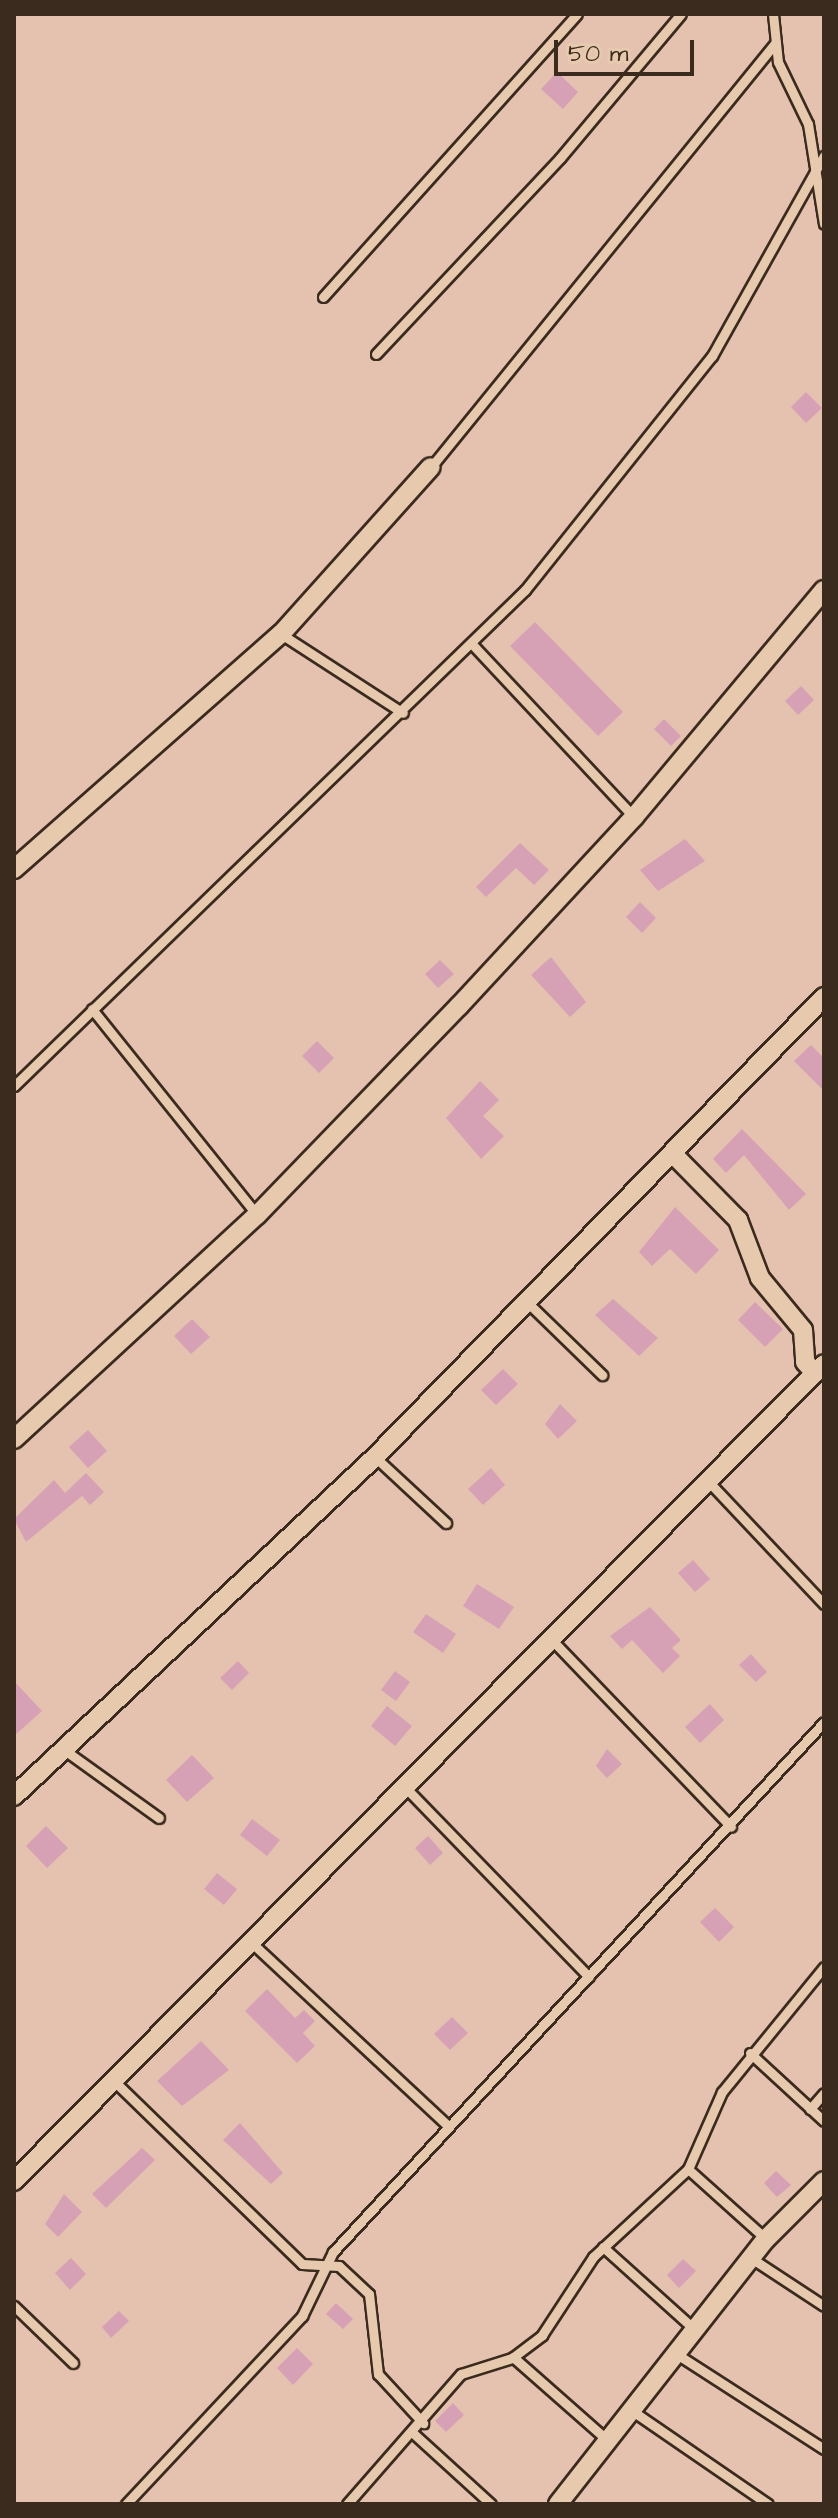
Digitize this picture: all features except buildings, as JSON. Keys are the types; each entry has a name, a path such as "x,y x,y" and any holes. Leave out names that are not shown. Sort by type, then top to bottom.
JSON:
{"street":[{"path":"14,869 281,634 431,467"},
{"path":"14,1439 257,1215 634,817 824,590"},
{"path":"14,1796 375,1457 821,1005"},
{"path":"14,2181 819,1368 805,1362 803,1330 760,1278 738,1220 673,1154"},
{"path":"558,2504 766,2239 824,2181"}],"lane":[{"path":"323,297 577,14"},
{"path":"376,354 560,158 681,14"},
{"path":"773,14 776,42 808,124 813,176 824,224"},
{"path":"431,467 776,42"},
{"path":"14,1086 403,713 542,570 685,392 824,156"},
{"path":"281,634 403,713"},
{"path":"472,644 634,817"},
{"path":"92,1009 257,1215"},
{"path":"527,1302 602,1375"},
{"path":"375,1457 446,1523"},
{"path":"708,1481 824,1604"},
{"path":"551,1639 731,1827"},
{"path":"126,2504 302,2316 323,2267 448,2126 731,1827 824,1722"},
{"path":"63,1749 159,1818"},
{"path":"405,1787 589,1977"},
{"path":"252,1943 448,2126"},
{"path":"347,2504 414,2434 467,2368 513,2357 542,2335 603,2247 688,2169 722,2092 750,2053 824,1967"},
{"path":"750,2053 824,2121"},
{"path":"114,2081 296,2260 344,2269 373,2299 378,2374 423,2423"},
{"path":"810,2109 824,2093"},
{"path":"688,2169 766,2239"},
{"path":"603,2247 694,2329"},
{"path":"751,2258 824,2306"},
{"path":"14,2306 73,2363"},
{"path":"675,2353 824,2449"},
{"path":"513,2357 607,2440"},
{"path":"631,2410 768,2504"},
{"path":"414,2434 491,2504"}]}
